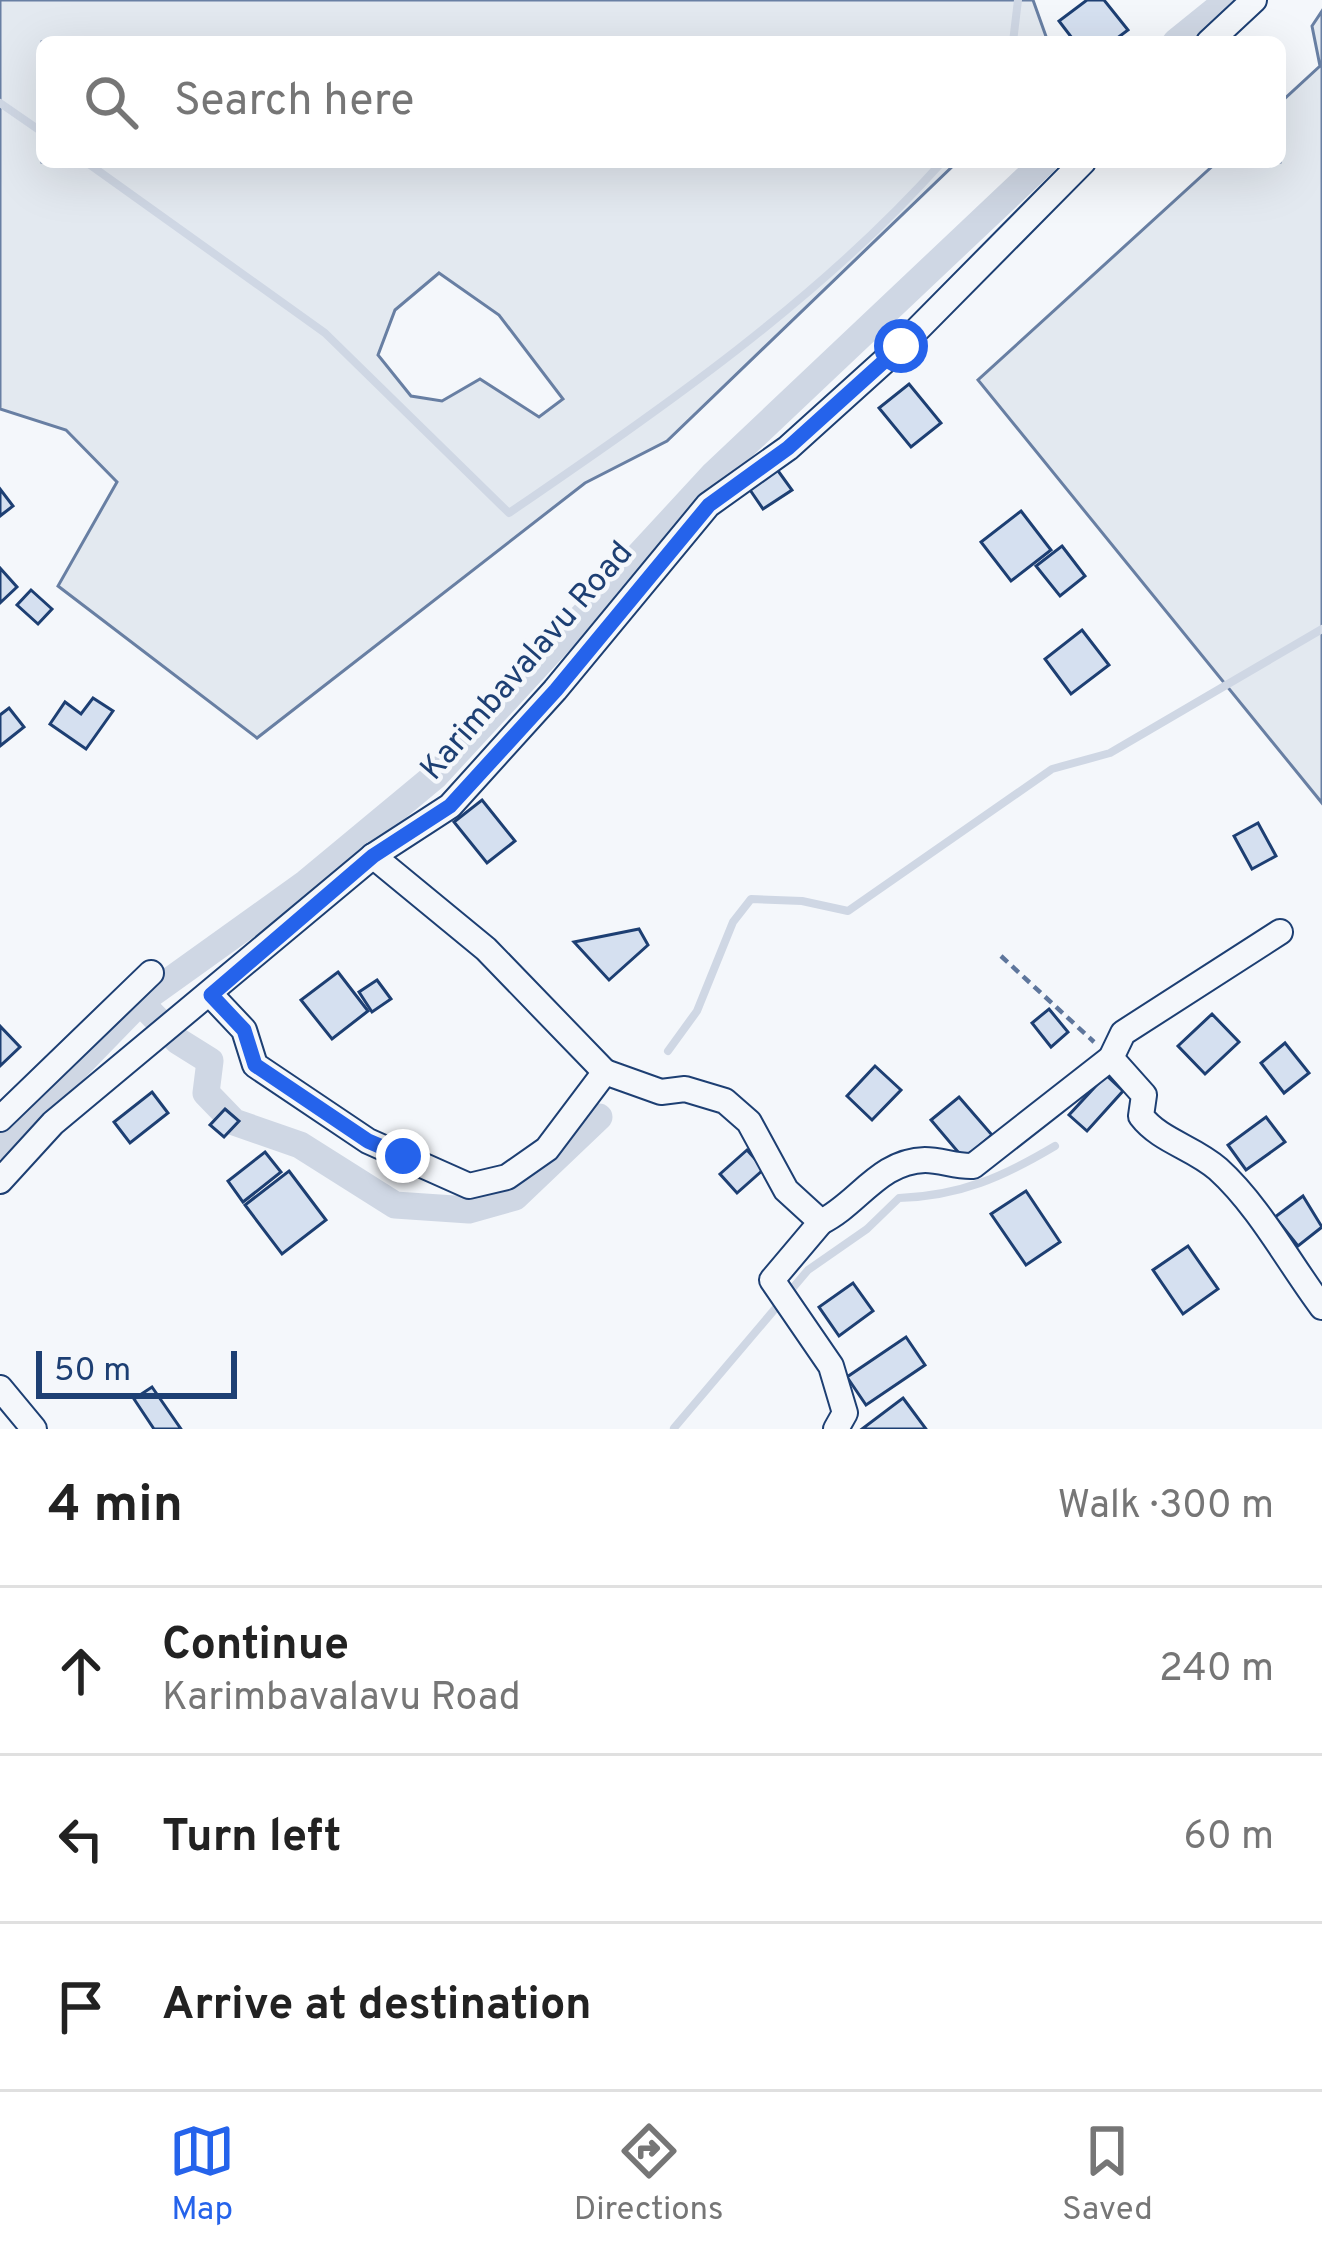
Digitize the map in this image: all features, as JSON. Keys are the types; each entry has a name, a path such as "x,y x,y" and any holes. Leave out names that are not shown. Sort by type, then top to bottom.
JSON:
{"street":[{"path":"1216,36 1254,0"},
{"name":"Karimbavalavu Road","path":"0,1181 53,1123 373,856 450,806 556,690 709,505 788,448 901,346 1077,168"},
{"path":"373,856 486,949 605,1072 661,1092 685,1089 725,1101 749,1122 786,1190 821,1222"},
{"path":"836,1429 845,1413 831,1366 772,1280 821,1222 838,1214 878,1174 925,1160 973,1166 1111,1058 1123,1033 1280,932"},
{"path":"0,1119 151,973"},
{"path":"211,995 244,1030 255,1065 368,1141 469,1186 508,1177 547,1149 605,1072"},
{"path":"1111,1058 1144,1095 1141,1116 1155,1134 1189,1148 1220,1170 1322,1307"},
{"path":"0,1388 34,1429"}],"path":[{"path":"1001,956 1111,1058"}],"shaded area":[{"path":"0,0 1033,0 1046,36 36,36 36,168 951,168 667,441 585,483 257,738 58,586 117,482 66,430 0,409","holes":["439,273 499,315 563,399 539,417 480,379 442,401 411,396 378,355 395,310"]},
{"path":"1322,11 1322,803 978,380 1210,168 1286,168 1286,97 1320,66 1312,26"}],"building":[{"path":"1087,0 1104,0 1128,30 1120,36 1070,36 1059,21"},
{"path":"909,384 941,423 911,447 879,408"},
{"path":"776,468 792,490 763,509 748,487"},
{"path":"0,489 13,506 0,516"},
{"path":"1021,511 1051,550 1011,581 981,542"},
{"path":"1062,546 1085,576 1060,596 1036,566"},
{"path":"0,568 17,587 0,603"},
{"path":"31,590 52,609 38,624 17,605"},
{"path":"1082,630 1109,665 1071,694 1045,659"},
{"path":"93,698 113,711 86,749 50,724 65,702 81,714"},
{"path":"9,708 24,727 0,746 0,715"},
{"path":"482,800 515,841 487,863 454,822"},
{"path":"1258,823 1276,856 1252,869 1234,836"},
{"path":"639,929 648,945 609,980 574,942"},
{"path":"338,972 368,1011 332,1039 301,1000"},
{"path":"377,980 391,999 372,1012 359,992"},
{"path":"1049,1009 1068,1032 1051,1047 1032,1023"},
{"path":"1212,1014 1239,1042 1205,1074 1178,1046"},
{"path":"0,1026 20,1047 0,1066"},
{"path":"1285,1043 1309,1073 1284,1093 1261,1063"},
{"path":"875,1066 901,1090 872,1120 847,1096"},
{"path":"1106,1075 1123,1091 1087,1131 1069,1115"},
{"path":"152,1092 168,1113 130,1143 114,1122"},
{"path":"959,1097 992,1135 964,1159 931,1120"},
{"path":"225,1109 239,1121 224,1137 210,1125"},
{"path":"1266,1117 1285,1142 1246,1170 1228,1145"},
{"path":"747,1150 764,1169 737,1193 720,1174"},
{"path":"265,1152 281,1172 243,1202 228,1181"},
{"path":"289,1171 326,1220 282,1254 245,1205"},
{"path":"1026,1191 1060,1242 1026,1265 991,1214"},
{"path":"1303,1196 1322,1227 1298,1246 1275,1217"},
{"path":"1188,1246 1218,1289 1183,1314 1153,1270"},
{"path":"853,1283 873,1311 839,1336 819,1307"},
{"path":"906,1337 925,1365 866,1405 847,1377"},
{"path":"152,1387 181,1429 154,1429 134,1399"},
{"path":"903,1398 926,1429 862,1429"}],"waterway":[{"path":"1014,36 1018,0"},
{"path":"1183,36 1228,0"},
{"path":"0,103 36,128"},
{"path":"94,168 325,333 509,513 681,392 791,306 844,261 936,168"},
{"path":"140,1002 306,883 435,776 714,474 1038,168"},
{"path":"668,1051 697,1011 733,922 751,899 802,901 848,911 1052,769 1110,753 1322,629"},
{"path":"0,1146 140,1002 178,1041 210,1061 206,1093 234,1122 300,1145 395,1205 469,1210 515,1197 599,1117"},
{"path":"674,1428 808,1270 867,1229 899,1198 980,1183 1055,1146"}],"route":[{"path":"403,1156 368,1141 255,1065 244,1030 211,995 373,856 450,806 556,690 709,505 788,448 901,346"}]}
